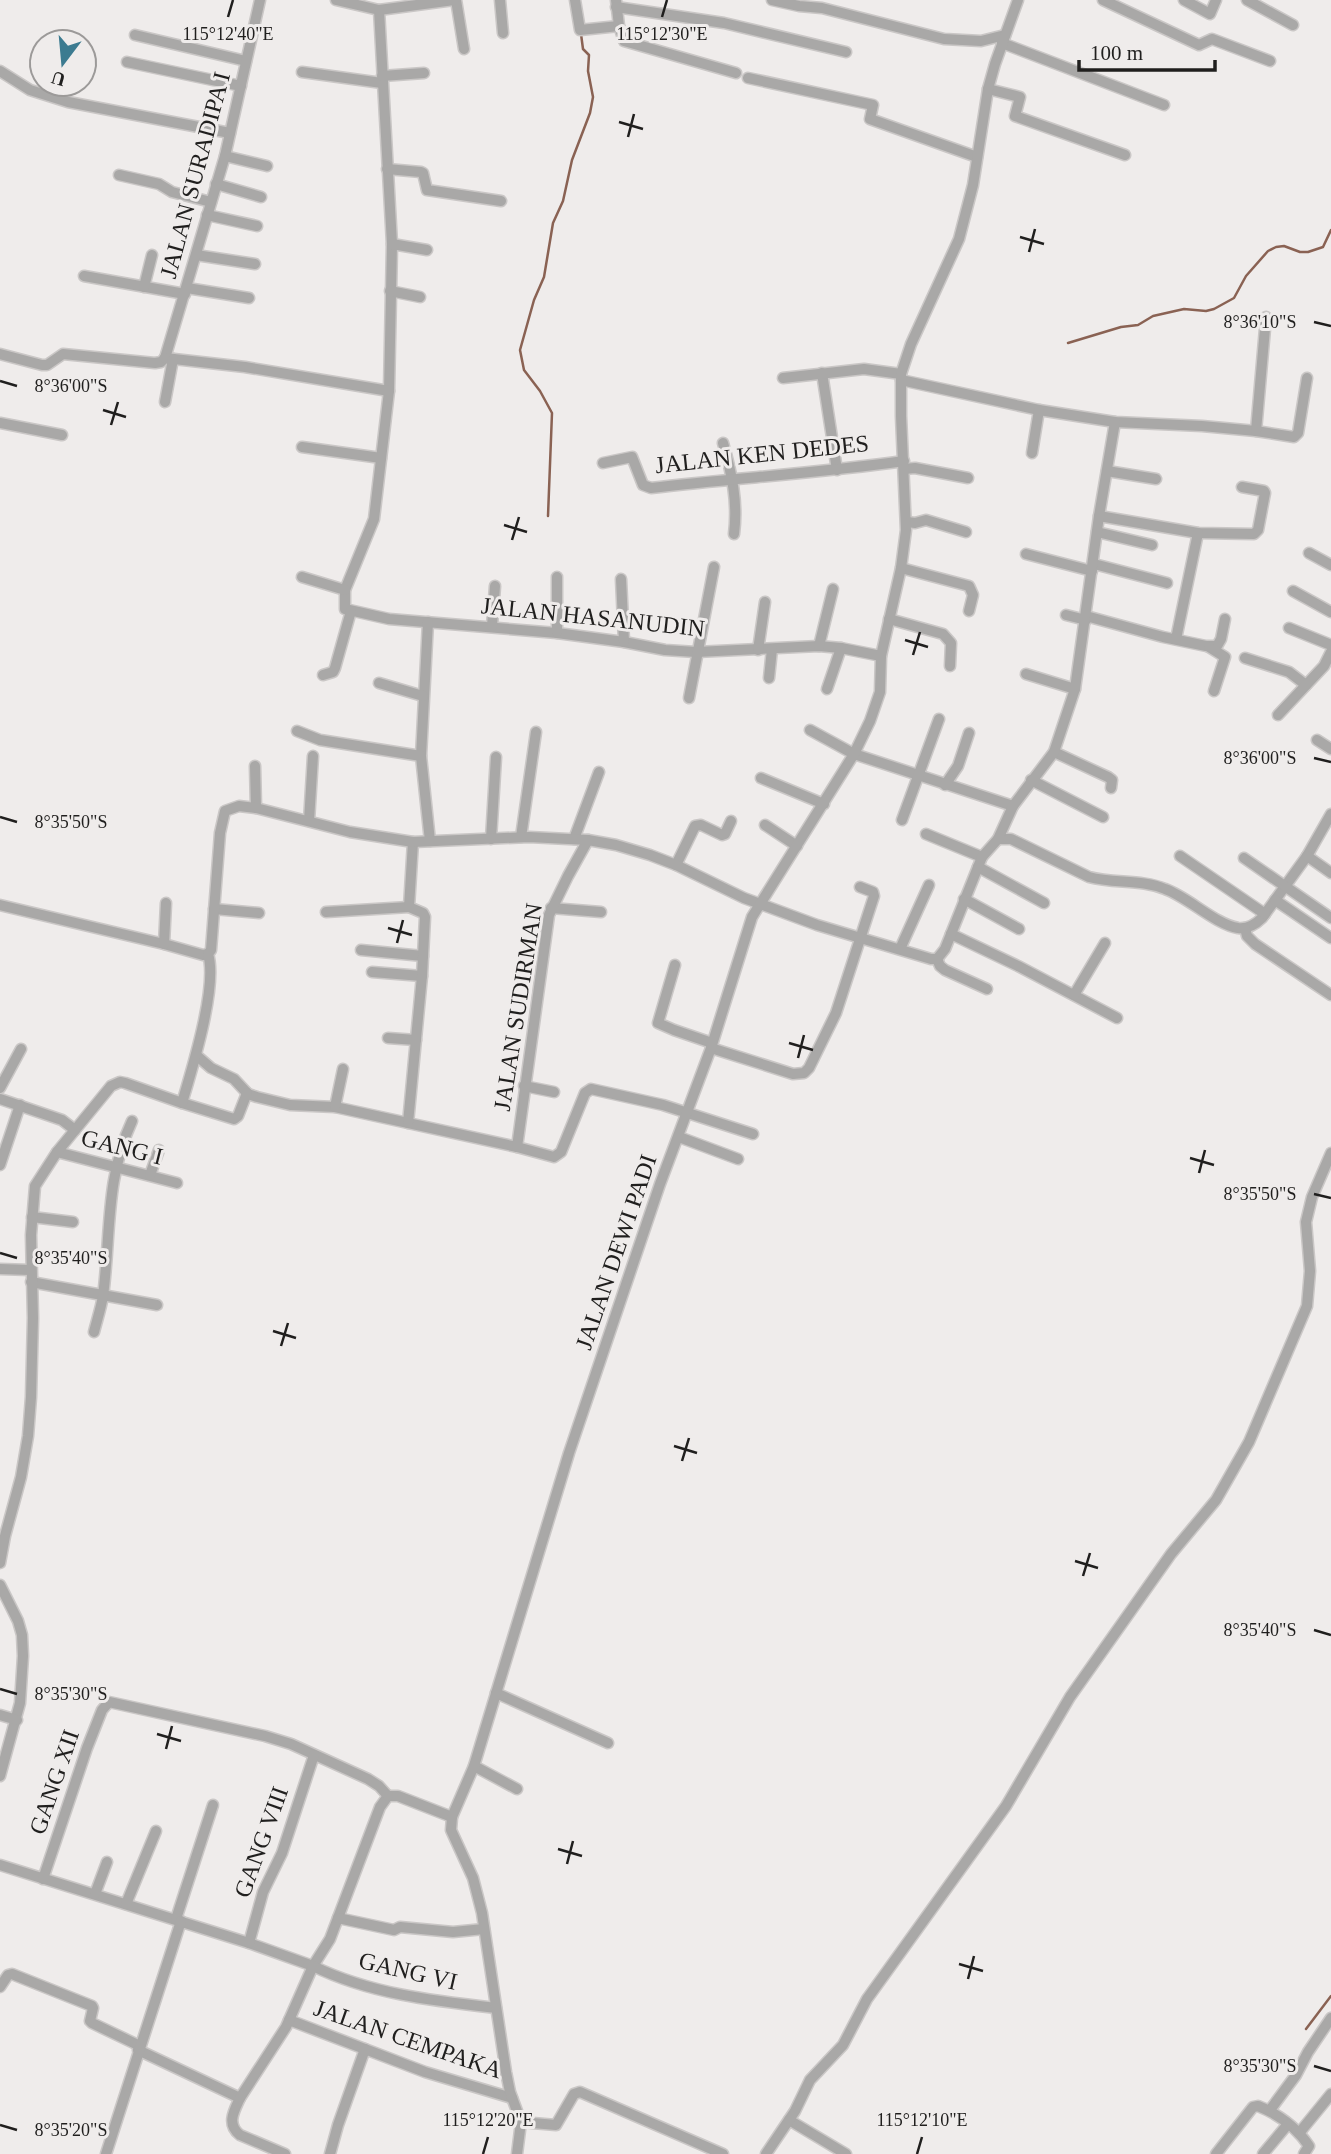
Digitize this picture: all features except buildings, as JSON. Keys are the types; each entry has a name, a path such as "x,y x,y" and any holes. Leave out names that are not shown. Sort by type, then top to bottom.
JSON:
{"street":[{"name":"JALAN SURADIPA I","path":"164,402 169,359 225,156 260,0"},
{"path":"336,0 379,10 455,0 464,49"},
{"path":"500,0 503,33"},
{"path":"575,0 580,30 619,26"},
{"path":"772,0 822,8 944,39 1003,39 1164,106"},
{"path":"901,377 911,344 958,239 970,198 988,89 1018,0"},
{"path":"1184,0 1210,14 1216,0"},
{"path":"1247,0 1293,25"},
{"path":"1106,1 1199,45 1212,39 1270,61"},
{"path":"736,73 624,41 616,4 724,23 846,51"},
{"path":"323,675 335,668 347,609 345,590 374,519 389,391 392,244 379,10"},
{"path":"135,34 246,61"},
{"path":"127,62 241,86"},
{"path":"302,72 382,80 424,73"},
{"path":"2,73 30,90 68,102 230,133"},
{"path":"748,78 873,105 870,119 977,157"},
{"path":"988,89 1020,97 1015,116 1125,155"},
{"path":"225,156 267,166"},
{"path":"387,169 421,172 428,190 501,201"},
{"path":"119,175 159,184 172,192 211,202"},
{"path":"216,184 261,197"},
{"path":"207,215 257,226"},
{"path":"392,244 427,250"},
{"path":"144,287 152,255"},
{"path":"196,255 255,264"},
{"path":"84,276 144,287 249,298"},
{"path":"390,291 420,297"},
{"path":"1256,431 1266,317"},
{"path":"0,354 43,365 63,354 155,363 169,359 245,366 389,391"},
{"path":"783,378 864,369 1039,410 1115,422 1202,426 1297,436 1307,378"},
{"path":"822,373 838,470"},
{"name":"JALAN DEWI PADI","path":"452,1817 474,1766 573,1441 660,1184 712,1045 752,917 855,754 880,692 881,656 901,568 906,522 901,377"},
{"path":"1032,453 1039,410"},
{"path":"182,1103 204,1019 223,816 225,811 233,807 256,808 350,832 413,842 521,838 588,840 650,855 720,888 830,930 931,959 937,958 945,949 980,862 998,839 1013,806 1054,752 1075,688 1115,422"},
{"path":"0,423 62,435"},
{"path":"723,443 733,478 737,513 734,534"},
{"path":"302,447 381,458"},
{"name":"JALAN KEN DEDES","path":"603,463 632,457 643,485 651,488 733,478 904,465 968,478"},
{"path":"1107,471 1156,479"},
{"path":"1099,516 1198,533 1257,533 1265,493 1242,487"},
{"path":"906,522 926,520 966,532"},
{"path":"1097,532 1152,545"},
{"path":"1176,639 1198,533"},
{"path":"1309,553 1331,565"},
{"path":"1026,554 1167,583"},
{"path":"689,698 714,567"},
{"path":"901,568 969,586 973,595 969,611"},
{"path":"302,577 345,590"},
{"path":"557,577 557,632"},
{"path":"621,579 624,642"},
{"path":"492,626 495,586"},
{"path":"819,646 833,589"},
{"path":"1293,591 1331,612"},
{"path":"758,650 765,602"},
{"name":"JALAN HASANUDIN","path":"347,609 389,619 557,632 665,650 696,652 819,646 881,656"},
{"path":"1066,614 1206,646 1217,646 1225,619"},
{"path":"889,618 943,634 951,643 950,666"},
{"path":"428,622 421,756 430,841"},
{"path":"1289,628 1331,645"},
{"path":"1206,646 1225,657 1214,691"},
{"path":"827,689 841,648"},
{"path":"769,678 772,649"},
{"path":"1279,715 1328,665 1331,652"},
{"path":"1245,658 1289,672 1306,685"},
{"path":"1026,674 1075,688"},
{"path":"379,683 423,696"},
{"path":"902,820 939,719"},
{"path":"810,730 855,754 1013,806"},
{"path":"298,731 320,740 421,756"},
{"path":"521,838 536,732"},
{"path":"946,785 958,766 969,733"},
{"path":"1317,740 1331,748"},
{"path":"1054,752 1108,777 1112,780 1111,788"},
{"path":"309,821 313,756"},
{"path":"491,839 496,757"},
{"path":"255,766 256,808"},
{"path":"574,839 599,772"},
{"path":"761,778 824,804"},
{"path":"1031,780 1103,817"},
{"path":"998,839 1011,839 1089,877 1163,888 1230,925 1245,928 1257,923 1265,914 1330,819"},
{"path":"676,865 695,826 701,825 722,835 731,821"},
{"path":"765,825 797,846"},
{"path":"926,834 980,862 1044,903"},
{"name":"JALAN SUDIRMAN","path":"517,1147 551,908 588,840"},
{"path":"409,907 413,842"},
{"path":"1180,856 1265,914"},
{"path":"1307,856 1331,873"},
{"path":"1244,858 1331,918"},
{"path":"900,949 929,885"},
{"path":"675,965 658,1023 793,1074 804,1073 836,1013 874,894 860,887"},
{"path":"964,899 1019,929"},
{"path":"1275,900 1331,938"},
{"path":"164,944 166,902"},
{"path":"0,905 203,955 208,954"},
{"path":"326,912 409,907 423,913 425,917 408,1123"},
{"path":"551,908 601,912"},
{"path":"214,909 259,913"},
{"path":"1245,928 1247,936 1255,944 1331,995"},
{"path":"951,934 1117,1018"},
{"path":"1074,995 1105,943"},
{"path":"361,950 423,956"},
{"path":"937,958 945,970 987,989"},
{"path":"372,972 422,976"},
{"path":"388,1038 416,1040"},
{"path":"0,1088 21,1049"},
{"path":"196,1055 211,1068 234,1079 247,1093 290,1105 335,1107 554,1157 558,1156 585,1093 591,1089 687,1113 753,1134"},
{"path":"335,1107 343,1069"},
{"path":"0,1563 28,1436 33,1318 30,1270 35,1186 57,1152 104,1093 120,1082 234,1119 238,1116 247,1093"},
{"path":"524,1086 554,1093"},
{"path":"0,1099 62,1120 75,1129"},
{"path":"0,1165 20,1105"},
{"path":"94,1332 103,1296 107,1227 115,1168 132,1121"},
{"path":"679,1137 738,1159"},
{"path":"150,1175 159,1150"},
{"name":"GANG I","path":"57,1152 177,1183"},
{"path":"766,2154 789,2120 810,2080 843,2045 867,1999 1006,1806 1070,1697 1171,1554 1216,1500 1249,1442 1307,1306 1310,1270 1306,1222 1312,1198 1331,1153"},
{"path":"32,1217 73,1222"},
{"path":"0,1269 30,1270"},
{"path":"31,1282 157,1305"},
{"path":"0,1585 23,1635 22,1690 17,1720 0,1776"},
{"path":"496,1693 608,1743"},
{"name":"GANG XII","path":"43,1879 87,1748 102,1710 109,1702 265,1736 314,1755"},
{"path":"0,1715 17,1720"},
{"path":"314,1755 368,1779 388,1796 398,1796 452,1817 451,1830 473,1878 482,1913 506,2072 521,2122 517,2154"},
{"name":"GANG VIII","path":"249,1942 263,1892 282,1853 314,1755"},
{"path":"474,1766 517,1789"},
{"path":"285,2154 240,2135 231,2123 232,2116 240,2098 289,2020 313,1966 330,1939 380,1807 388,1796"},
{"path":"106,2154 213,1805"},
{"path":"126,1904 156,1831"},
{"path":"95,1894 107,1862"},
{"name":"GANG VI","path":"0,1865 249,1942 365,1986 436,2002 496,2008"},
{"path":"338,1918 394,1930 400,1927 453,1932 484,1929"},
{"path":"0,1987 8,1975 12,1974 92,2006 92,2023 240,2098"},
{"path":"1270,2110 1296,2075 1331,2018"},
{"name":"JALAN CEMPAKA","path":"289,2020 425,2072 512,2098"},
{"path":"330,2154 365,2049"},
{"path":"521,2122 556,2125 574,2094 580,2092 723,2154"},
{"path":"1300,2132 1331,2094"},
{"path":"1216,2154 1253,2108 1258,2106 1270,2110 1300,2132 1309,2146 1304,2154"},
{"path":"789,2120 846,2154"},
{"path":"1263,2154 1288,2124"}],"waterway":[{"path":"548,516 552,413 524,370 520,350 534,300 544,277 553,223 563,201 572,160 590,113 593,97 588,71 589,55 583,49 581,34"},
{"path":"1068,343 1121,327 1138,325 1153,316 1184,309 1214,309 1234,298 1246,276 1268,251 1284,246 1308,252 1323,247 1331,230"},
{"path":"1306,2029 1331,1996"}]}
